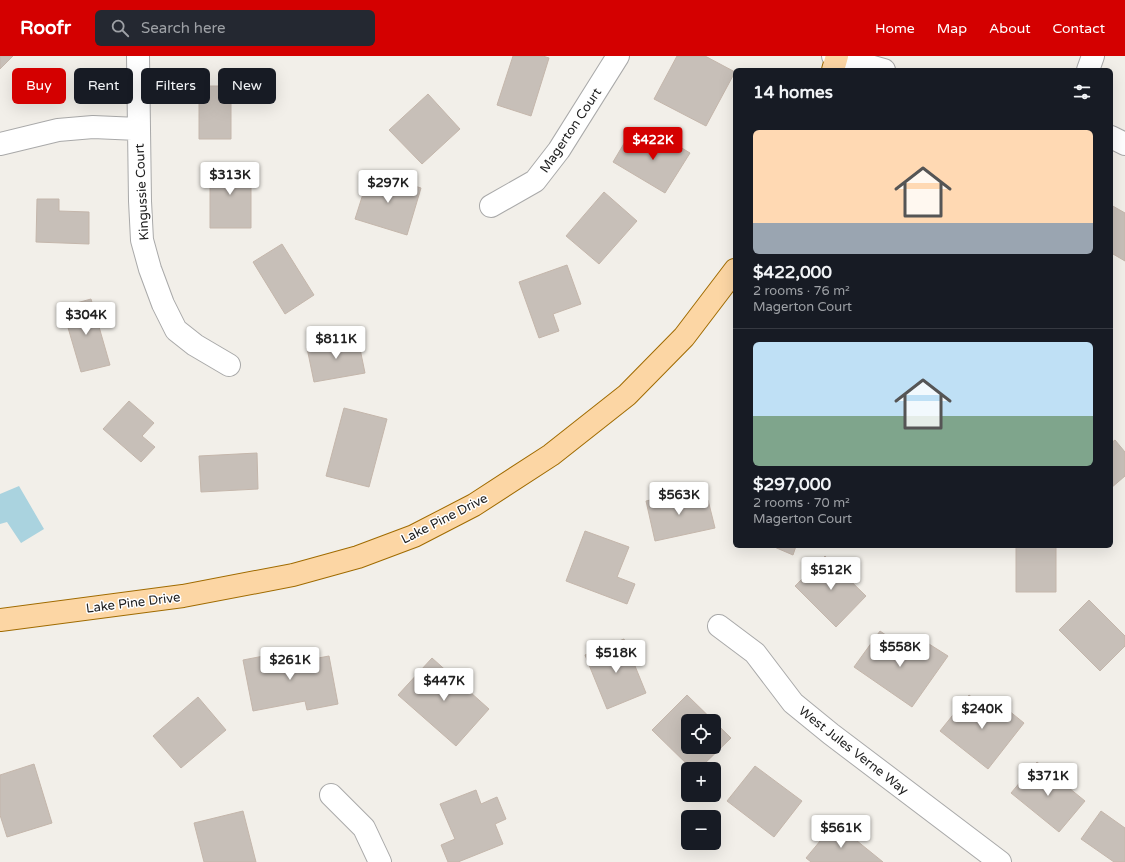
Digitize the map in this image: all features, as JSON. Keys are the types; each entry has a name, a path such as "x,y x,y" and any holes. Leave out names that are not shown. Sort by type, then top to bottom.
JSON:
{"main road":[{"name":"Lake Pine Drive","path":"0,620 183,596 293,575 358,557 414,536 474,504 551,455 627,395 684,337 733,273"}],"street":[{"name":"Kingussie Court","path":"138,56 138,129 142,240 150,269 163,304 176,330 195,345 229,365"},
{"name":"Magerton Court","path":"491,206 535,181 559,150 618,56"},
{"path":"1089,68 1093,56"},
{"path":"835,60 874,68"},
{"path":"0,144 58,130 93,127 138,129"},
{"path":"1113,138 1125,144"},
{"name":"West Jules Verne Way","path":"719,626 755,653 793,703 1000,862"},
{"path":"330,795 364,828 380,862"}],"water":[{"path":"19,486 44,529 21,543 7,522 0,524 0,494"}],"building":[{"path":"0,56 13,56 0,69"},
{"path":"513,56 543,56 549,58 531,116 497,105"},
{"path":"677,56 705,56 733,71 733,76 706,126 654,99"},
{"path":"210,86 218,86 218,104 231,104 231,139 199,139 199,104 210,104"},
{"path":"428,94 460,129 422,164 389,130"},
{"path":"657,133 690,153 665,193 613,162 629,135 649,147"},
{"path":"210,164 251,164 251,228 210,228"},
{"path":"370,172 421,188 407,235 355,219"},
{"path":"604,192 637,221 599,264 566,236"},
{"path":"37,199 59,199 59,211 89,212 89,244 36,242"},
{"path":"1113,206 1125,213 1125,261 1113,254"},
{"path":"282,244 314,295 285,314 253,262"},
{"path":"567,265 581,304 553,314 559,331 539,338 519,282"},
{"path":"91,299 110,365 81,372 62,307"},
{"path":"358,339 365,373 314,382 307,348"},
{"path":"129,401 154,423 142,436 155,447 141,462 103,429"},
{"path":"344,408 387,419 369,487 326,476"},
{"path":"1115,440 1125,452 1125,476 1113,486 1113,442"},
{"path":"257,453 258,489 201,492 199,456"},
{"path":"690,491 693,504 708,500 715,528 655,541 646,501"},
{"path":"585,531 629,547 617,577 635,584 627,604 566,581"},
{"path":"777,548 795,548 793,555"},
{"path":"1016,548 1056,548 1056,592 1016,592"},
{"path":"825,556 866,596 836,627 795,586"},
{"path":"1089,600 1125,636 1125,646 1100,671 1059,630"},
{"path":"880,631 919,658 929,644 948,656 912,707 854,667"},
{"path":"624,639 646,693 607,709 585,655"},
{"path":"295,650 297,662 329,656 338,704 307,710 305,701 253,711 243,660"},
{"path":"432,658 489,709 456,746 398,695"},
{"path":"687,695 707,714 681,714 681,754 714,754 706,762 685,762 652,730"},
{"path":"969,695 991,712 998,702 1024,723 988,769 940,731"},
{"path":"198,697 226,730 181,768 153,736"},
{"path":"721,728 731,738 721,748"},
{"path":"1037,762 1085,801 1059,832 1011,793"},
{"path":"34,764 52,823 7,837 0,815 0,775"},
{"path":"755,766 802,801 774,837 727,801"},
{"path":"476,790 481,804 497,797 506,819 495,824 503,844 458,862 448,862 441,845 455,839 440,804"},
{"path":"243,811 256,862 204,862 194,823"},
{"path":"1101,811 1125,828 1125,862 1114,862 1081,839"},
{"path":"835,823 883,862 811,862 806,858"}]}
